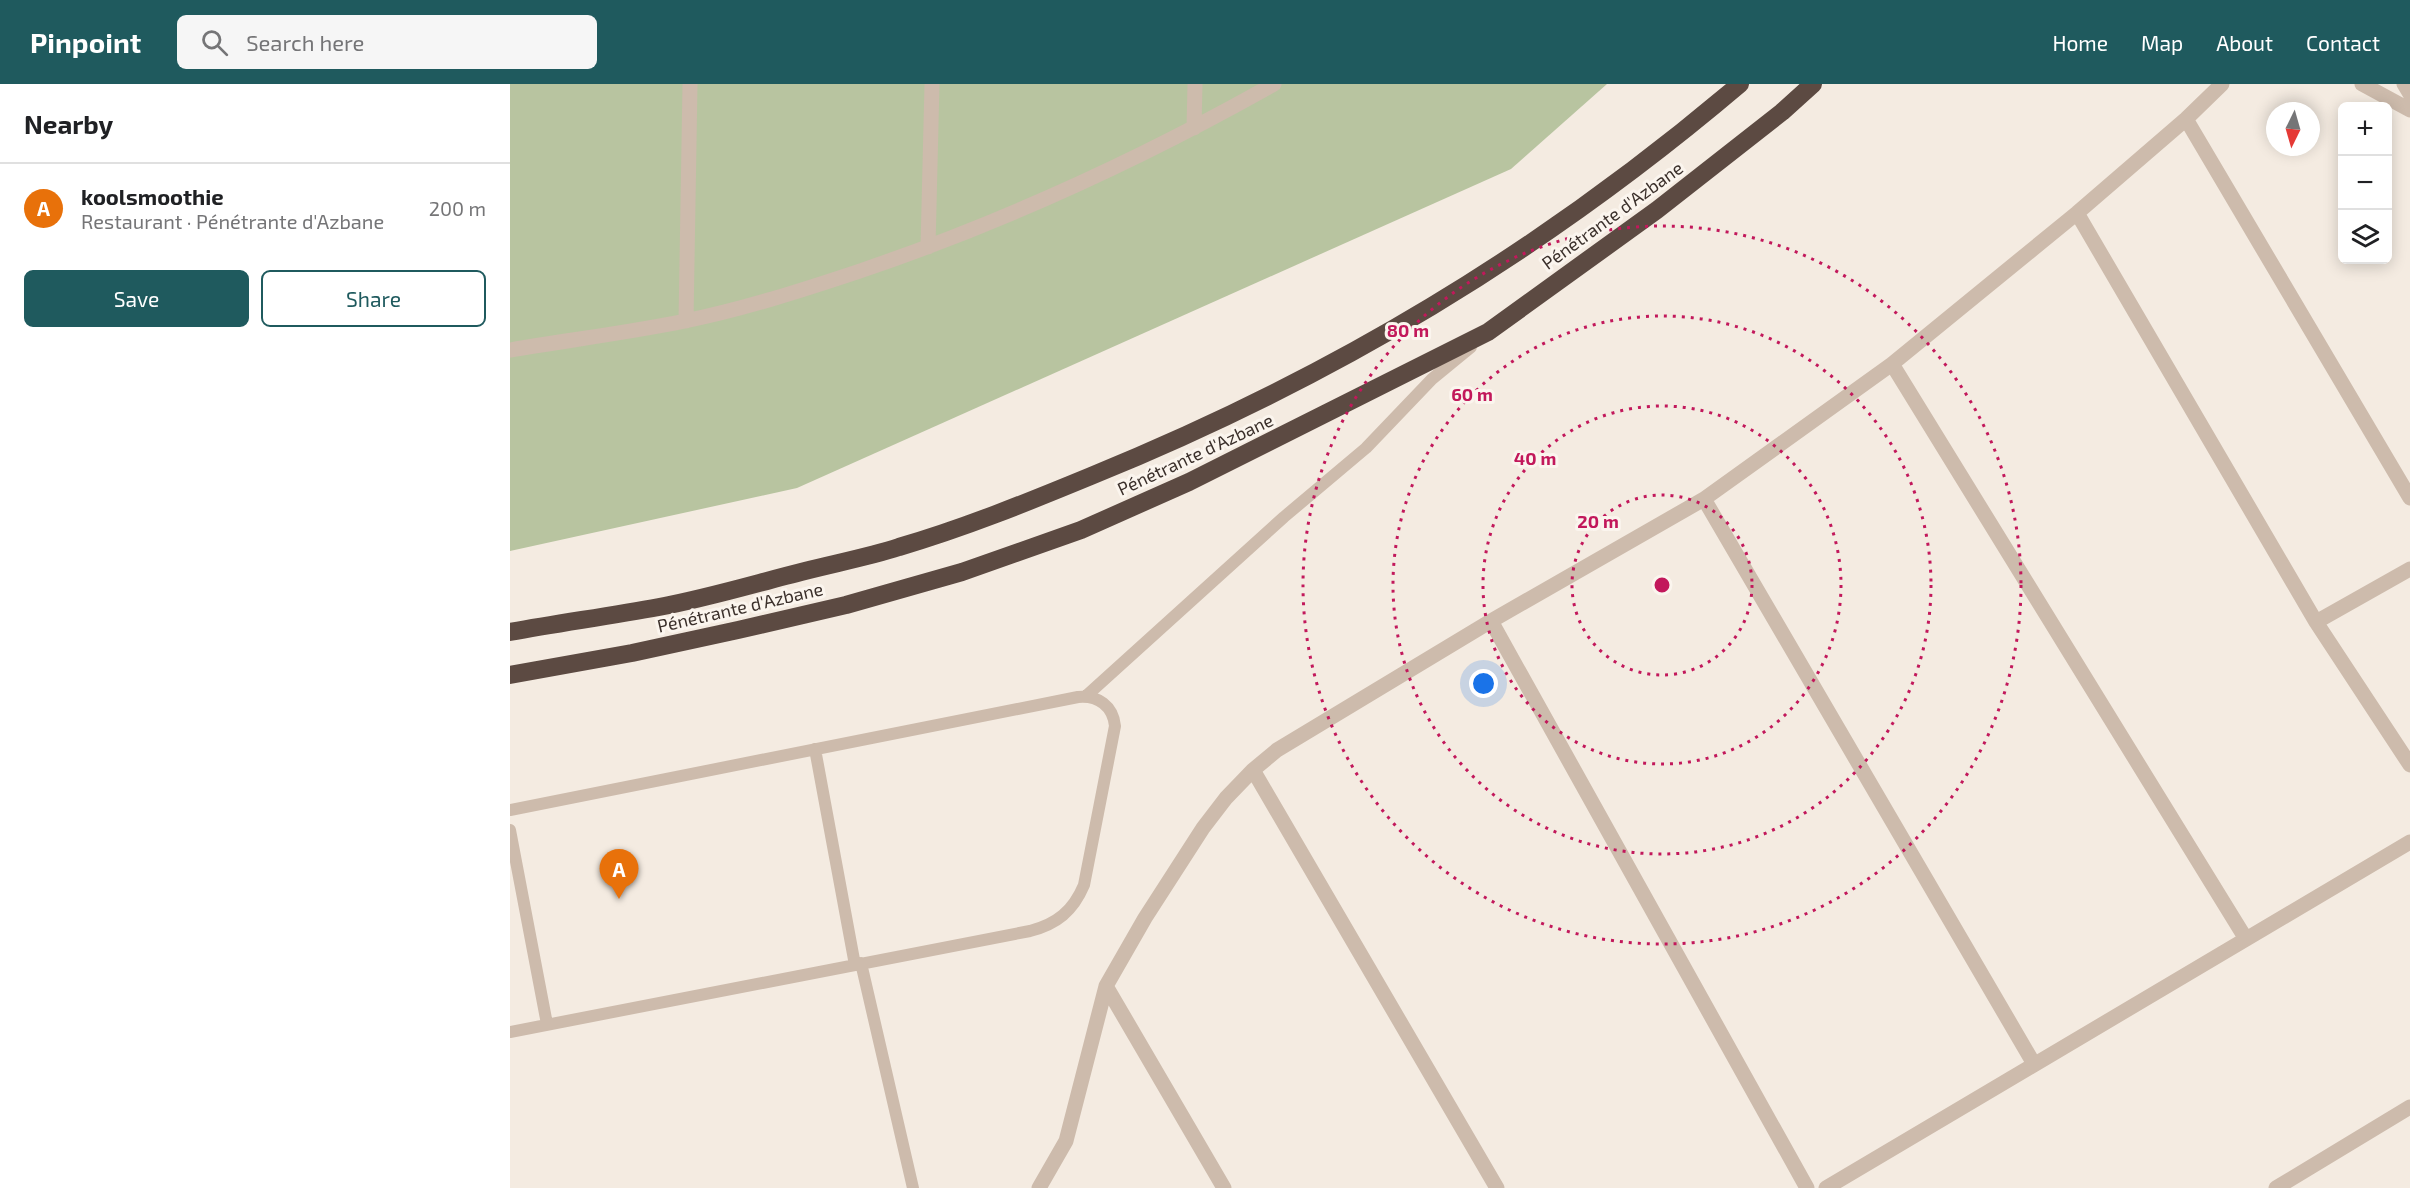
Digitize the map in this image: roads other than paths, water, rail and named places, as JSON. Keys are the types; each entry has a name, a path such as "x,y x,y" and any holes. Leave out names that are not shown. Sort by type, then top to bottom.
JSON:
{"highway":[{"name":"Pénétrante d'Azbane","path":"510,632 661,607 899,547 1016,507 1145,454 1266,398 1342,359 1433,307 1602,195 1680,135 1740,84"},
{"name":"Pénétrante d'Azbane","path":"510,675 632,653 738,630 846,605 973,569 1081,530 1189,482 1488,332 1657,210 1782,112 1813,84"}],"street":[{"path":"686,321 690,84"},
{"path":"928,247 932,84"},
{"path":"1194,128 1195,84"},
{"path":"510,350 686,321 808,288 928,247 1018,212 1107,172 1274,84"},
{"path":"1039,1188 1066,1141 1106,986 1145,918 1203,828 1226,798 1253,770 1278,750 1491,621 1704,500 1892,364 2077,213 2186,119 2222,84"},
{"path":"2362,84 2410,110"},
{"path":"2404,84 2410,94"},
{"path":"2186,119 2410,498"},
{"path":"2077,213 2316,622 2410,765"},
{"path":"1892,364 2246,939"},
{"path":"1704,500 2034,1064"},
{"path":"2316,622 2410,569"},
{"path":"1491,621 1808,1188"},
{"path":"1253,770 1497,1188"},
{"path":"1826,1188 2410,842"},
{"path":"1106,986 1224,1188"},
{"path":"2276,1188 2410,1107"}],"lane":[{"path":"1085,697 1284,517 1366,448 1432,379 1488,332"},
{"path":"510,810 1085,697 1092,697 1105,704 1114,718 1115,726 1084,885 1078,899 1058,920 1037,929 510,1032"},
{"path":"814,749 858,964 913,1188"},
{"path":"510,830 547,1024"}],"place":[{"name":"koolsmoothie","path":"619,899"}]}
